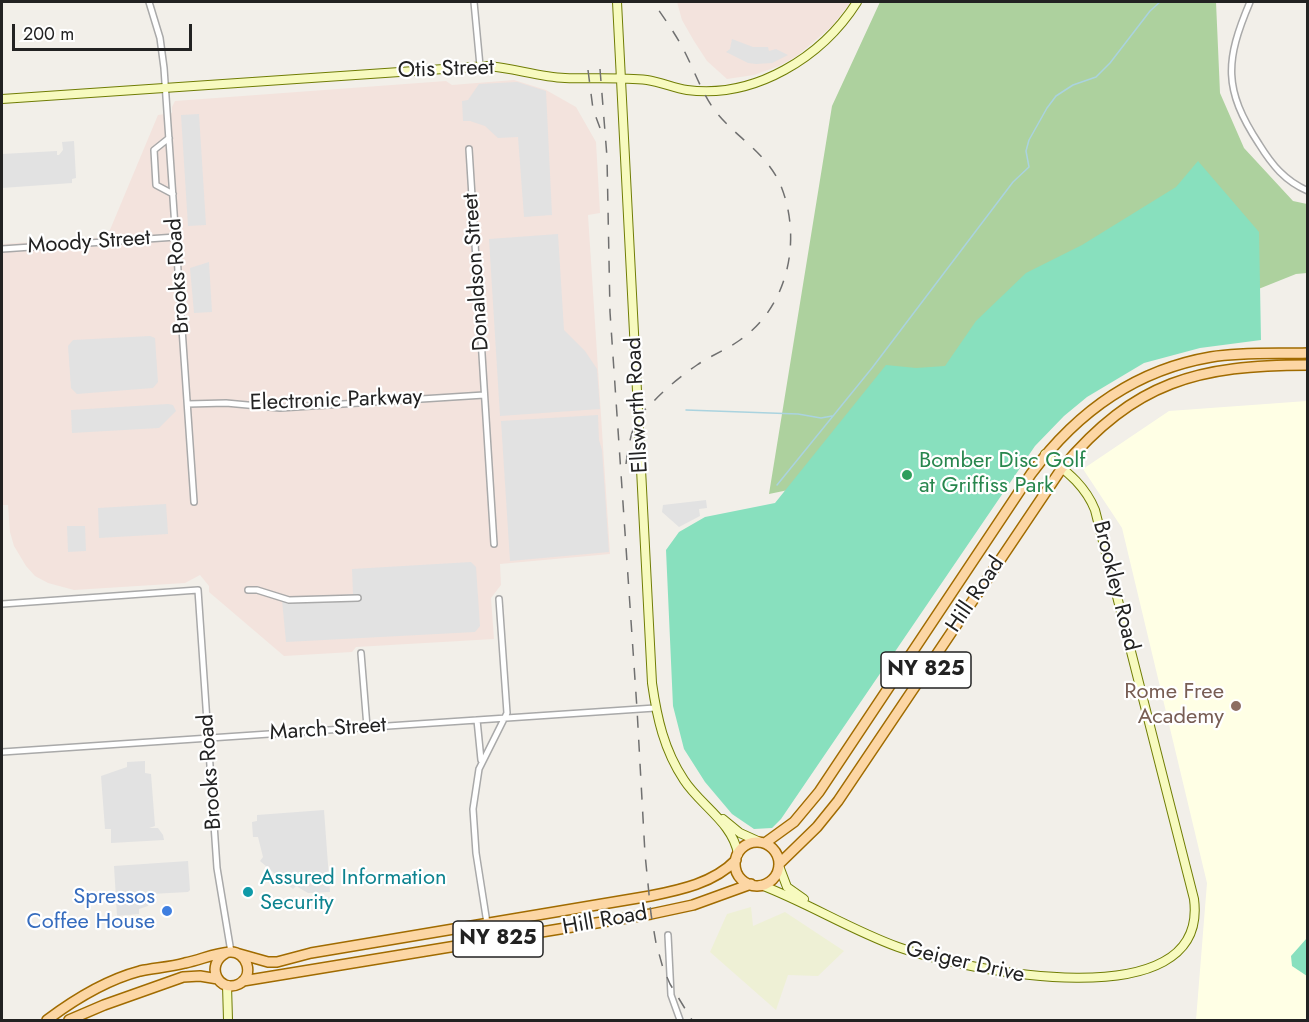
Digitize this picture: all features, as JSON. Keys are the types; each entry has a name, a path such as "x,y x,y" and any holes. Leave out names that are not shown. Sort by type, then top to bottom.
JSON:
{"main road":[{"name":"NY 825","path":"1046,454 1085,414 1113,394 1161,370 1211,357 1239,354 1308,353"},
{"name":"NY 825","path":"1062,468 1094,432 1118,413 1162,387 1208,372 1243,366 1308,365"},
{"name":"Hill Road","path":"762,843 794,822 819,792 1046,454"},
{"name":"Hill Road","path":"779,865 817,827 838,801 1062,468"},
{"name":"NY 825","path":"737,857 747,845 762,843"},
{"path":"762,843 775,851 779,865"},
{"name":"Hill Road","path":"47,1020 87,994 121,977 231,953 277,962 311,953 668,892 717,876 726,871 737,857"},
{"path":"737,857 736,867 741,878 751,884"},
{"name":"NY 825","path":"751,884 761,885 773,879 779,865"},
{"name":"Hill Road","path":"243,981 651,914 693,905 751,884"},
{"path":"218,979 215,975 215,964 221,956 231,953 242,956 248,965 243,981"},
{"path":"69,1020 183,977 200,976 218,979 227,985"},
{"name":"NY 825","path":"227,985 243,981"}],"street":[{"name":"Brooks Road","path":"149,2 160,38 166,89 194,502"},
{"path":"474,2 480,66"},
{"name":"Ellsworth Road","path":"616,2 652,683 656,708 669,754 685,782 733,838 737,857"},
{"name":"Otis Street","path":"2,99 480,66 500,67 564,78 650,80 687,90 709,91 751,83 803,60 824,43 857,2"},
{"path":"1250,2 1237,33 1232,54 1234,96 1246,124 1269,160 1281,175 1308,191"},
{"name":"Brooks Road","path":"169,138 154,150 154,162 156,185 173,194"},
{"name":"Donaldson Street","path":"469,148 494,544"},
{"name":"Moody Street","path":"2,249 176,237"},
{"name":"Electronic Parkway","path":"188,404 226,403 280,408 484,395"},
{"name":"Brookley Road","path":"1046,454 1087,493 1095,510 1187,868 1195,910"},
{"name":"Brooks Road","path":"2,604 198,590 219,882 231,953"},
{"path":"248,590 257,590 290,600 358,598"},
{"path":"487,923 476,853 473,795 481,762 505,718 507,707 499,598"},
{"path":"361,653 367,727"},
{"name":"March Street","path":"2,752 656,708"},
{"path":"477,720 481,762"},
{"name":"Ellsworth Road","path":"698,798 740,833 762,843"},
{"name":"Geiger Drive","path":"779,865 787,886 815,908"},
{"name":"Geiger Drive","path":"761,885 815,908 869,935 922,955 982,971 1059,981 1123,980 1148,973 1168,963 1180,952 1193,929 1195,910"},
{"path":"668,934 671,995 680,1020"},
{"path":"227,985 228,1020"}],"shaded area":[{"path":"677,2 851,2 832,26 797,56 779,66 754,75 727,79 707,61 694,41 682,20"},
{"path":"732,39 753,47 768,47 769,51 776,49 788,55 772,63 748,63 726,52 730,49"},
{"path":"514,80 546,90 576,107 596,142 600,213 588,215 610,554 500,564 501,585 491,598 494,639 356,647 352,652 284,656 209,592 209,586 200,575 185,583 74,590 48,583 35,576 14,546 10,532 8,505 2,505 2,244 107,237 158,115 172,113 175,101 446,81 452,85"},
{"path":"517,82 546,91 552,215 524,217 518,137 498,138 485,126 463,121 462,101 468,100 479,84"},
{"path":"199,114 206,225 188,226 181,115"},
{"path":"74,141 76,178 72,179 72,183 2,188 2,154 57,151 59,155 63,150 62,142"},
{"path":"558,234 564,330 585,351 597,369 600,409 500,416 489,239"},
{"path":"209,262 212,312 194,313 190,268"},
{"path":"150,336 155,338 158,382 153,388 77,394 71,388 68,346 73,340"},
{"name":"Rome Free Academy","path":"1307,401 1307,1020 1196,1020 1207,883 1122,528 1083,469 1169,411"},
{"path":"173,405 176,411 159,428 72,433 71,410"},
{"path":"598,415 609,552 510,561 501,421"},
{"path":"706,500 707,508 699,509 700,516 679,527 662,512 663,505"},
{"path":"166,504 168,534 99,538 98,508"},
{"path":"67,526 85,526 86,551 68,552"},
{"path":"471,562 476,567 480,626 475,632 286,642 282,600 353,594 352,569"},
{"path":"145,761 145,773 151,774 155,826 149,828 158,828 164,840 111,843 111,829 105,829 101,776 127,767 127,762"},
{"path":"324,810 330,892 308,893 296,886 293,889 260,861 263,857 258,837 253,837 252,822 257,821 257,815"},
{"path":"188,861 190,890 188,892 151,894 148,906 139,909 139,914 117,916 114,866"},
{"path":"751,907 753,926 785,912 844,951 818,976 788,975 776,1010 710,952 727,914"}],"green space":[{"path":"880,2 1216,2 1220,93 1244,148 1293,201 1307,204 1307,273 1296,274 1191,316 972,452 769,494 832,106"},
{"name":"Bomber Disc Golf at Griffiss Park","path":"1198,161 1259,232 1261,340 1200,348 1144,363 1087,397 1064,416 1035,446 781,819 772,828 754,829 732,814 705,782 684,749 673,706 666,550 679,532 705,517 775,503 886,365 916,368 945,366 976,321 1026,273 1082,245 1176,187"},
{"path":"1307,938 1307,976 1292,966 1291,956"}],"waterway":[{"path":"777,485 872,368 1013,182 1029,167 1026,151 1029,140 1056,96 1073,85 1096,77 1160,2"},
{"path":"686,410 798,414 821,418 832,416"}],"railway":[{"path":"626,464 632,433 639,416 685,374 740,340 757,326 770,309 787,270 790,249 787,206 775,174 759,154 713,108 680,43 653,2"},
{"path":"600,69 607,157 610,312 645,854 651,914 663,968 692,1020"},
{"path":"588,70 593,109 600,128"}],"place":[{"name":"Bomber Disc Golf at Griffiss Park","path":"907,475"},
{"name":"Rome Free Academy","path":"1236,706"},
{"name":"Assured Information Security","path":"248,892"},
{"name":"Spressos Coffee House","path":"167,911"}]}
